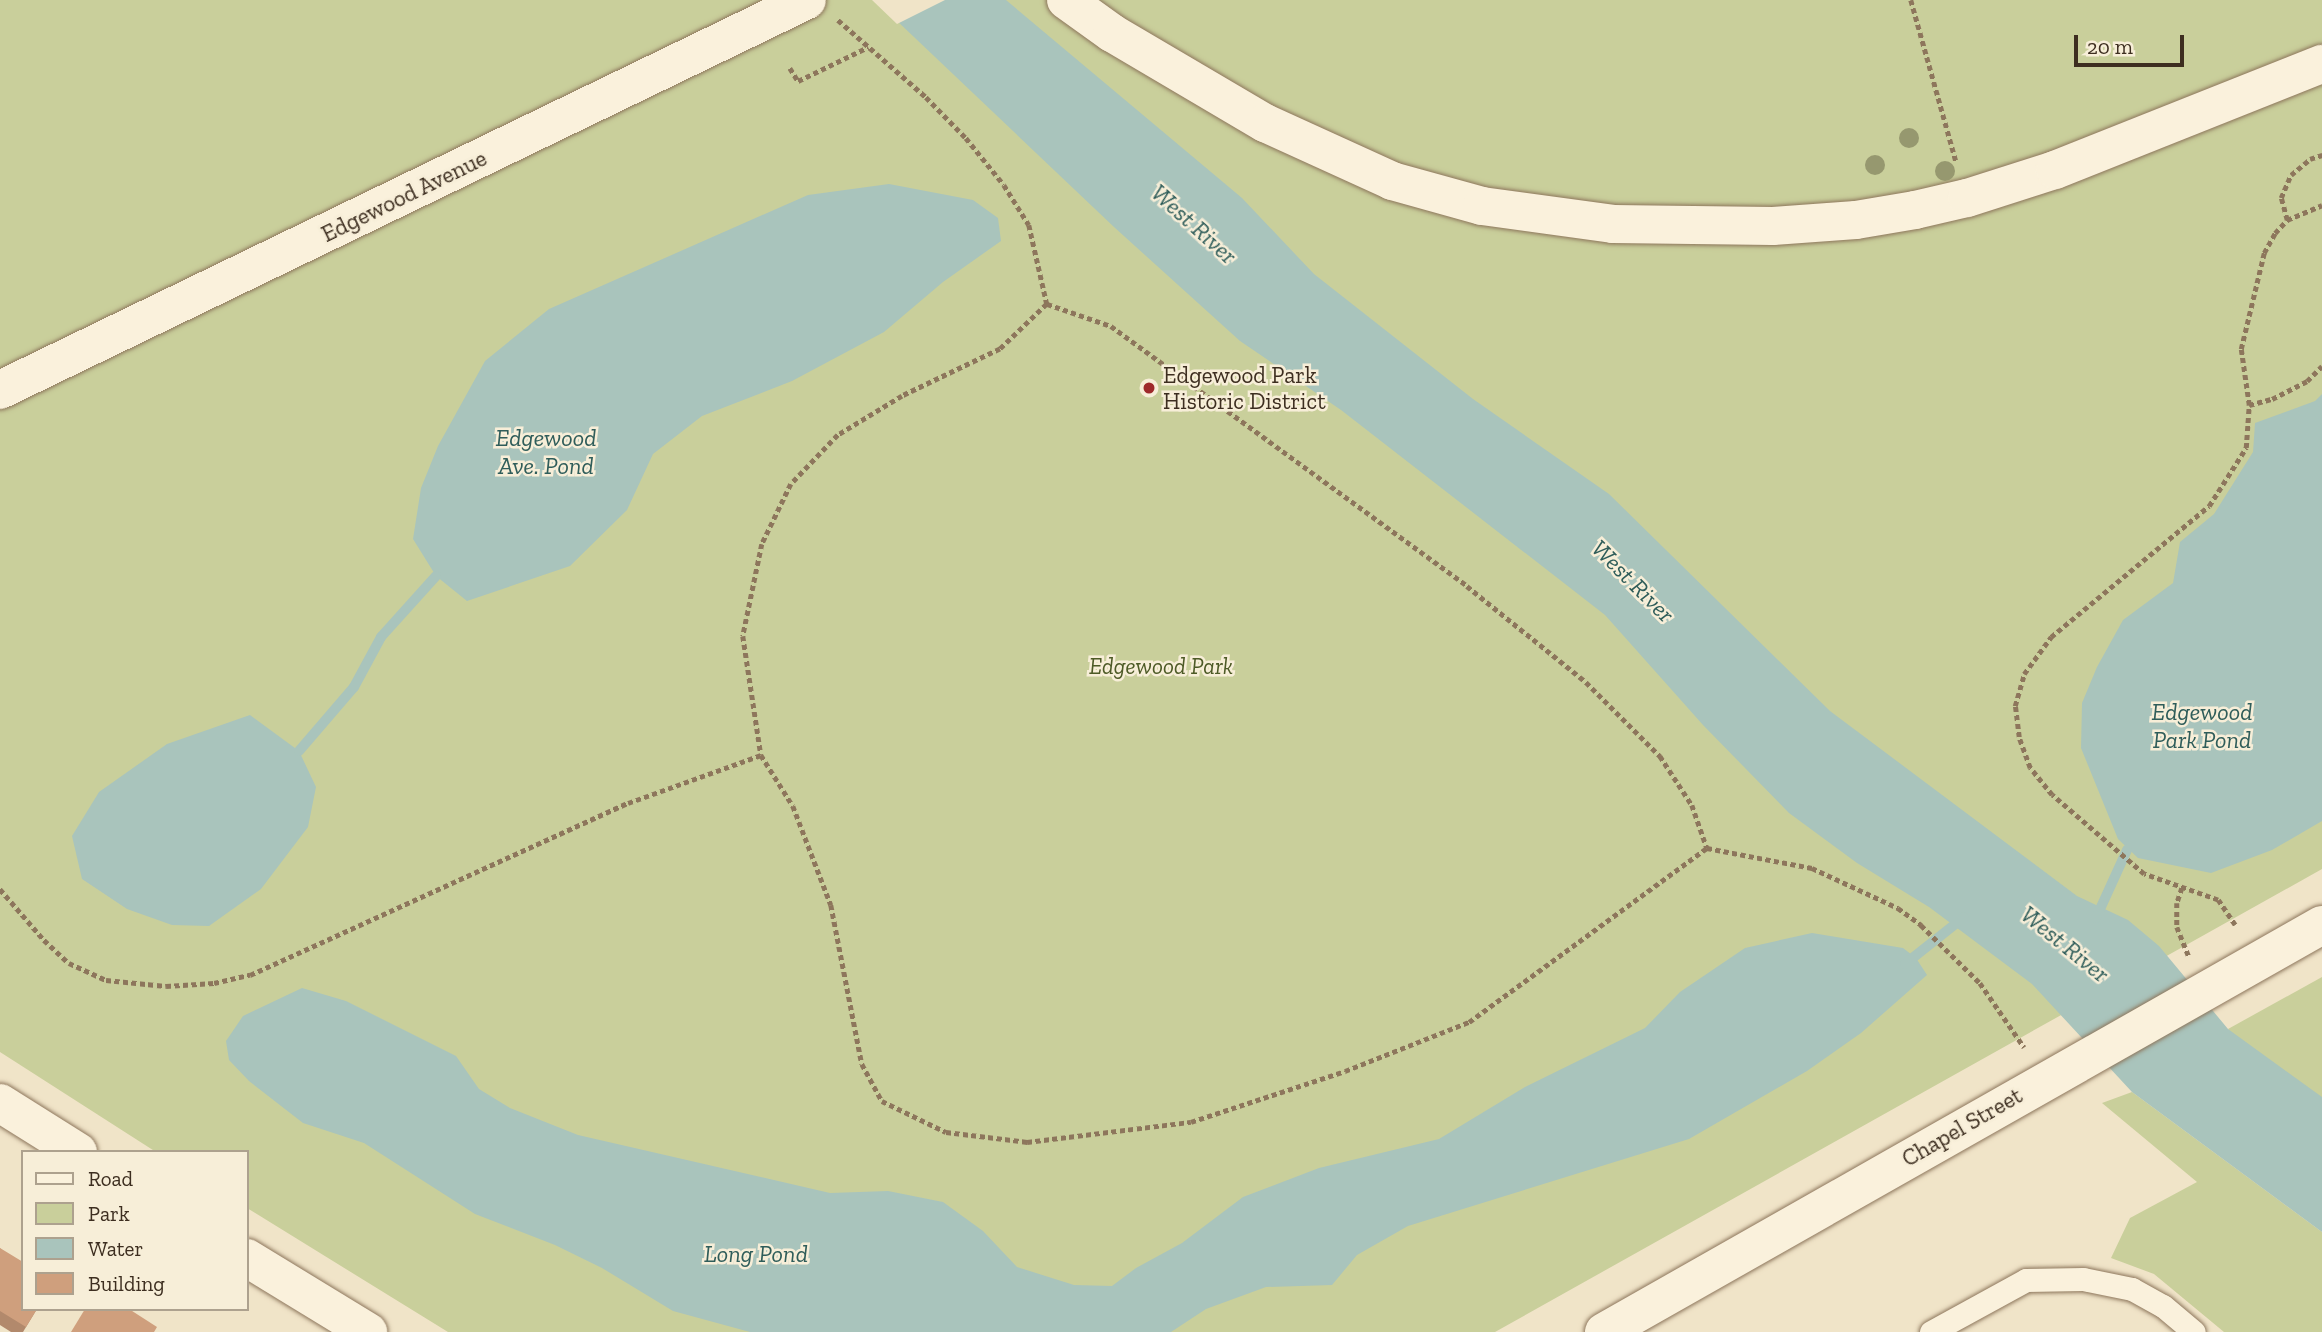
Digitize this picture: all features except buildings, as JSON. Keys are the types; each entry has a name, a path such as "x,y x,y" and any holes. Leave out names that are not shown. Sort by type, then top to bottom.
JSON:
{"street":[{"path":"1066,0 1112,33 1185,78 1287,134 1392,181 1482,206 1613,224 1697,228 1856,220 1968,198 2144,136 2322,64"},
{"name":"Edgewood Avenue","path":"0,390 749,29 820,8"},
{"name":"Chapel Street","path":"1604,1332 2322,925"},
{"path":"0,1103 75,1150"},
{"path":"248,1259 349,1327"}],"lane":[{"path":"1931,1332 2026,1280 2083,1279 2132,1289 2163,1306 2194,1332"}],"path":[{"path":"1910,0 1968,198"},
{"path":"820,8 926,97 966,138 1004,185 1029,225 1047,304"},
{"path":"790,68 798,81 868,47"},
{"path":"2287,220 2281,198 2291,175 2310,159 2322,155"},
{"path":"2235,925 2222,903 2144,874 2052,795 2030,768 2019,737 2015,706 2024,674 2051,637 2209,506 2246,449 2249,405 2241,349 2264,253 2275,233 2287,220 2322,205"},
{"path":"1047,304 1000,349 902,396 838,435 791,484 762,544 743,636 761,755 793,806 831,905 862,1064 882,1101 946,1132 1027,1142 1191,1122 1345,1071 1469,1022 1706,848 1812,868 1898,908 1921,925 1987,992 2024,1047"},
{"path":"1047,304 1111,326 1466,586 1586,682 1660,756 1692,805 1706,848"},
{"path":"2249,405 2307,381 2322,366"},
{"path":"0,889 44,940 69,963 106,980 166,986 214,983 262,970 496,860 628,803 761,755"},
{"path":"2182,888 2177,903 2177,927 2194,968"}],"green space":[{"name":"Edgewood Park","path":"0,0 2322,0 2322,869 1495,1332 448,1332 248,1209 248,1150 153,1150 0,1052"},
{"path":"2322,977 2322,1160 2228,1029"},
{"path":"2132,1092 2322,1232 2322,1332 2224,1332 2154,1274 2111,1258 2130,1218 2197,1182 2102,1103"}],"water":[{"name":"West River","path":"875,0 1006,0 1242,198 1314,274 1473,399 1609,494 1830,711 2077,896 2128,920 2159,946 2228,1029 2322,1097 2322,1232 2132,1092 2032,984 1929,907 1857,863 1789,813 1703,725 1605,615 1341,410 1240,341 1114,227"},
{"name":"Edgewood Ave. Pond","path":"889,184 973,200 998,218 1001,241 943,282 884,332 792,381 702,416 653,454 627,510 570,566 467,601 436,576 413,539 421,488 438,446 485,361 549,309 808,195"},
{"name":"Edgewood Park Pond","path":"2322,394 2322,821 2272,850 2211,873 2138,858 2118,839 2081,748 2082,703 2097,667 2123,620 2173,583 2180,542 2214,514 2253,452 2255,423 2315,401"},
{"path":"250,715 299,751 316,787 308,827 261,889 209,926 172,925 127,909 82,879 72,836 99,792 167,744"},
{"name":"Long Pond","path":"1812,933 1903,948 1916,958 1927,975 1861,1033 1807,1071 1689,1139 1408,1226 1357,1255 1332,1285 1266,1287 1206,1309 1171,1332 750,1332 673,1311 602,1268 555,1245 475,1214 364,1143 303,1123 249,1081 229,1060 226,1041 243,1016 302,988 346,1001 456,1056 479,1089 510,1108 578,1135 830,1193 888,1191 943,1202 983,1231 1017,1267 1074,1285 1112,1286 1136,1268 1182,1243 1243,1197 1319,1168 1439,1139 1525,1087 1645,1028 1680,992 1745,948"}],"pier":[{"path":"872,0 945,0 897,24"}],"waterway":[{"path":"299,751 354,687 381,637 436,576"},
{"path":"2096,918 2127,850"},
{"path":"1905,964 1964,917"}],"place":[{"name":"Edgewood Park Historic District","path":"1149,388"}]}
